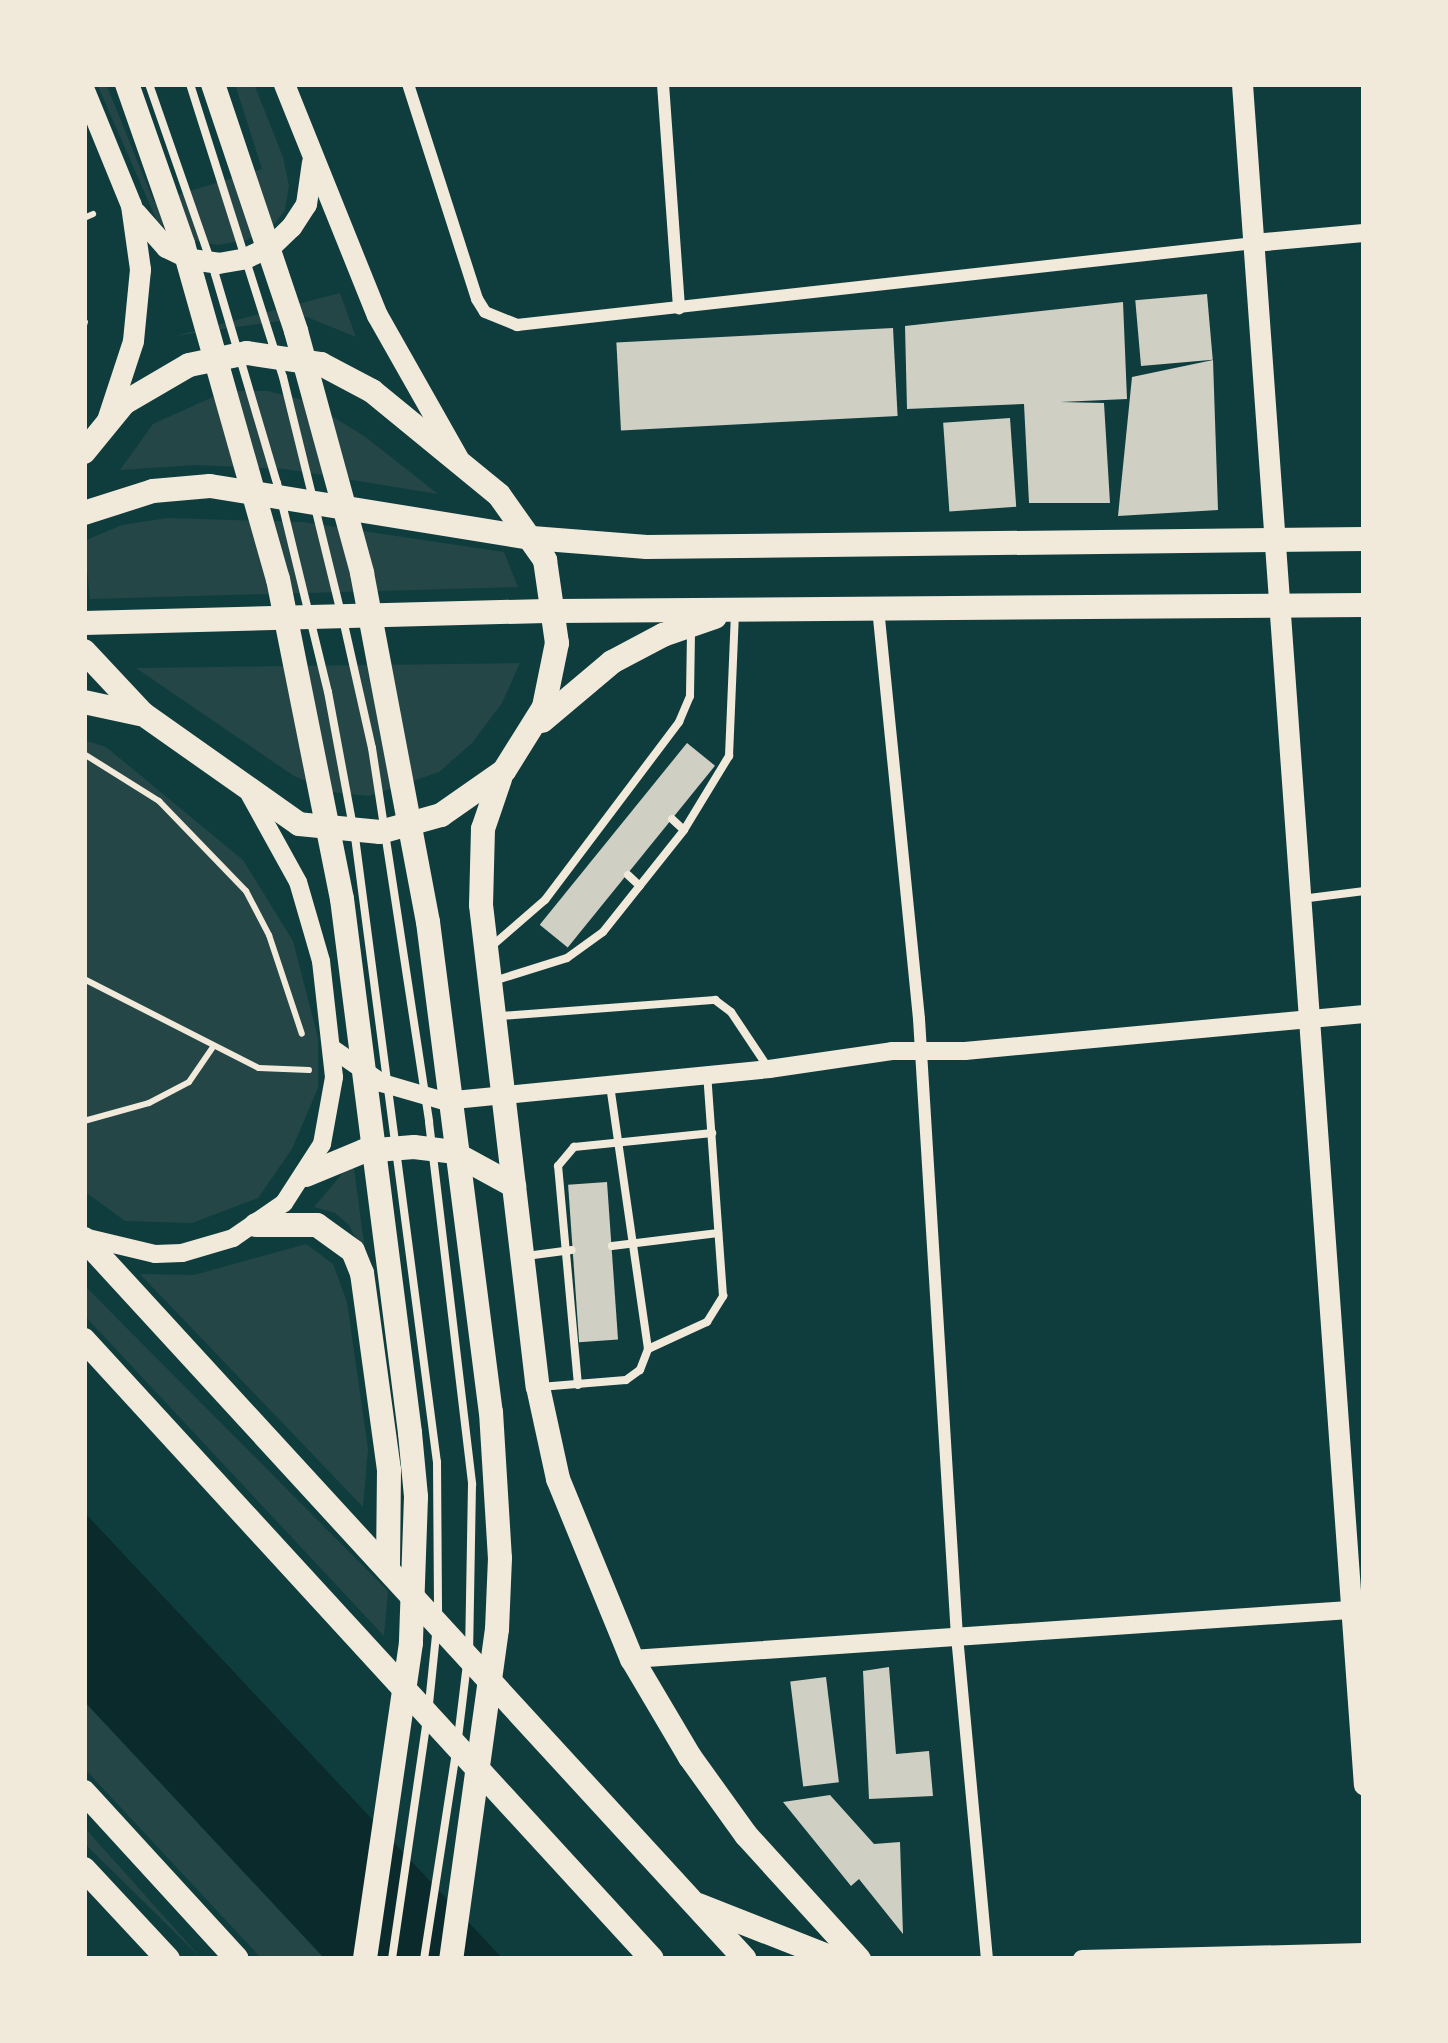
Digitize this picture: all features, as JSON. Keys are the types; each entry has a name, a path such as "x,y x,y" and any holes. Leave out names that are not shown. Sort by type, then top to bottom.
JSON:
{"main road":[{"path":"127,84 184,244 278,579 342,899 410,1433 416,1497 411,1643 365,1959"},
{"path":"213,84 290,313 362,573 428,922 491,1412 500,1558 497,1629 451,1959"},
{"path":"284,84 377,315 458,458"},
{"path":"1242,84 1309,1019 1358,1609 1364,1785"},
{"path":"84,90 130,205 144,229 178,253 218,263 245,258 292,227 306,203 311,149"},
{"path":"107,420 139,312 140,269 130,205"},
{"path":"84,452 107,420 140,391 189,365 247,353 279,354 350,376 499,495 545,560 556,611 556,664 532,731"},
{"path":"84,513 153,491 210,486 532,538 700,549 1364,539"},
{"path":"84,623 556,611 691,616 878,607 1364,605"},
{"path":"691,616 612,662 532,731 488,800 480,853 486,950 538,1387 558,1479 592,1572 632,1659 690,1757 746,1835 859,1959"},
{"path":"84,651 143,714 298,824 380,832 441,815 504,771"},
{"path":"84,701 143,714"},
{"path":"306,1175 364,1151 414,1147 452,1152 514,1186"},
{"path":"256,1226 317,1225 352,1251 362,1273 389,1470 388,1564"},
{"path":"84,1238 388,1564 745,1959"},
{"path":"84,1340 652,1959"},
{"path":"84,1792 237,1959"},
{"path":"84,1869 168,1959"},
{"path":"691,1902 835,1959"}],"street":[{"path":"408,84 472,286 485,312 501,322 538,326 1364,233"},
{"path":"663,84 679,308"},
{"path":"878,607 921,1051 957,1636 987,1959"},
{"path":"84,1238 129,1251 182,1253 256,1226 306,1175 331,1111 333,1049 311,921 275,835 247,791"},
{"path":"333,1049 382,1083 412,1096 444,1101 921,1051 1364,1014"},
{"path":"632,1659 1358,1609"},
{"path":"1082,1959 1364,1952"}],"lane":[{"path":"149,84 250,391 328,692 354,831 397,1132 437,1462 440,1541 430,1696 392,1959"},
{"path":"190,84 283,376 342,616 372,748 429,1122 472,1484 474,1571 467,1674 424,1959"},
{"path":"490,982 567,958 603,932 684,830 729,756 735,611"},
{"path":"486,950 545,900 680,722 690,696 691,616"},
{"path":"633,784 644,794"},
{"path":"672,820 684,830"},
{"path":"590,840 600,849"},
{"path":"628,875 640,886"},
{"path":"1300,899 1364,891"},
{"path":"494,1016 715,1000 731,1012 769,1070"},
{"path":"648,1348 706,1322 719,1309 707,1073"},
{"path":"538,1387 626,1380 640,1370 648,1348 610,1083"},
{"path":"578,1385 558,1166 574,1147 712,1133"},
{"path":"612,1246 718,1232"},
{"path":"522,1257 569,1250"}],"path":[{"path":"84,754 159,801 246,891 298,1009 310,1074 259,1069 84,979"},
{"path":"84,1121 149,1103 189,1082 213,1047"}],"shaded area":[{"path":"97,84 106,84 154,202 262,169 235,84 254,84 283,157 289,186 285,210 273,226 247,240 217,245 180,237 157,221"},
{"path":"340,293 356,337 307,317 175,336"},
{"path":"226,391 268,391 307,401 364,436 438,494 285,469 197,465 120,470 153,424"},
{"path":"167,518 302,522 504,552 518,587 90,599 84,541 122,525"},
{"path":"520,663 502,703 472,743 439,772 369,796 332,792 294,776 136,668"},
{"path":"84,740 106,747 243,860 293,941 318,1038 318,1088 292,1149 258,1198 192,1223 125,1221 84,1191"},
{"path":"353,1161 366,1258 349,1225 335,1213 314,1207"},
{"path":"306,1244 333,1264 347,1302 368,1449 363,1507 140,1274 194,1275"},
{"path":"84,1285 388,1591 384,1636 84,1315"},
{"path":"84,1512 503,1959 325,1959 84,1701"},
{"path":"84,1701 325,1959 262,1959 84,1768"},
{"path":"84,1827 202,1959 84,1843"}],"building":[{"path":"1207,294 1213,360 1141,366 1135,300"},
{"path":"1123,302 1127,399 1060,402 1104,403 1110,503 1029,503 1024,404 907,409 905,326"},
{"path":"893,328 898,416 621,430 616,342"},
{"path":"1213,360 1218,510 1118,516 1132,377"},
{"path":"1010,418 1016,507 949,511 943,423"},
{"path":"687,743 715,766 568,948 540,925"},
{"path":"607,1182 618,1340 579,1342 568,1185"},
{"path":"889,1667 896,1754 929,1751 933,1796 869,1799 863,1671"},
{"path":"826,1677 839,1782 803,1787 790,1681"},
{"path":"830,1795 874,1844 900,1842 903,1934 859,1879 851,1886 783,1802"}]}
